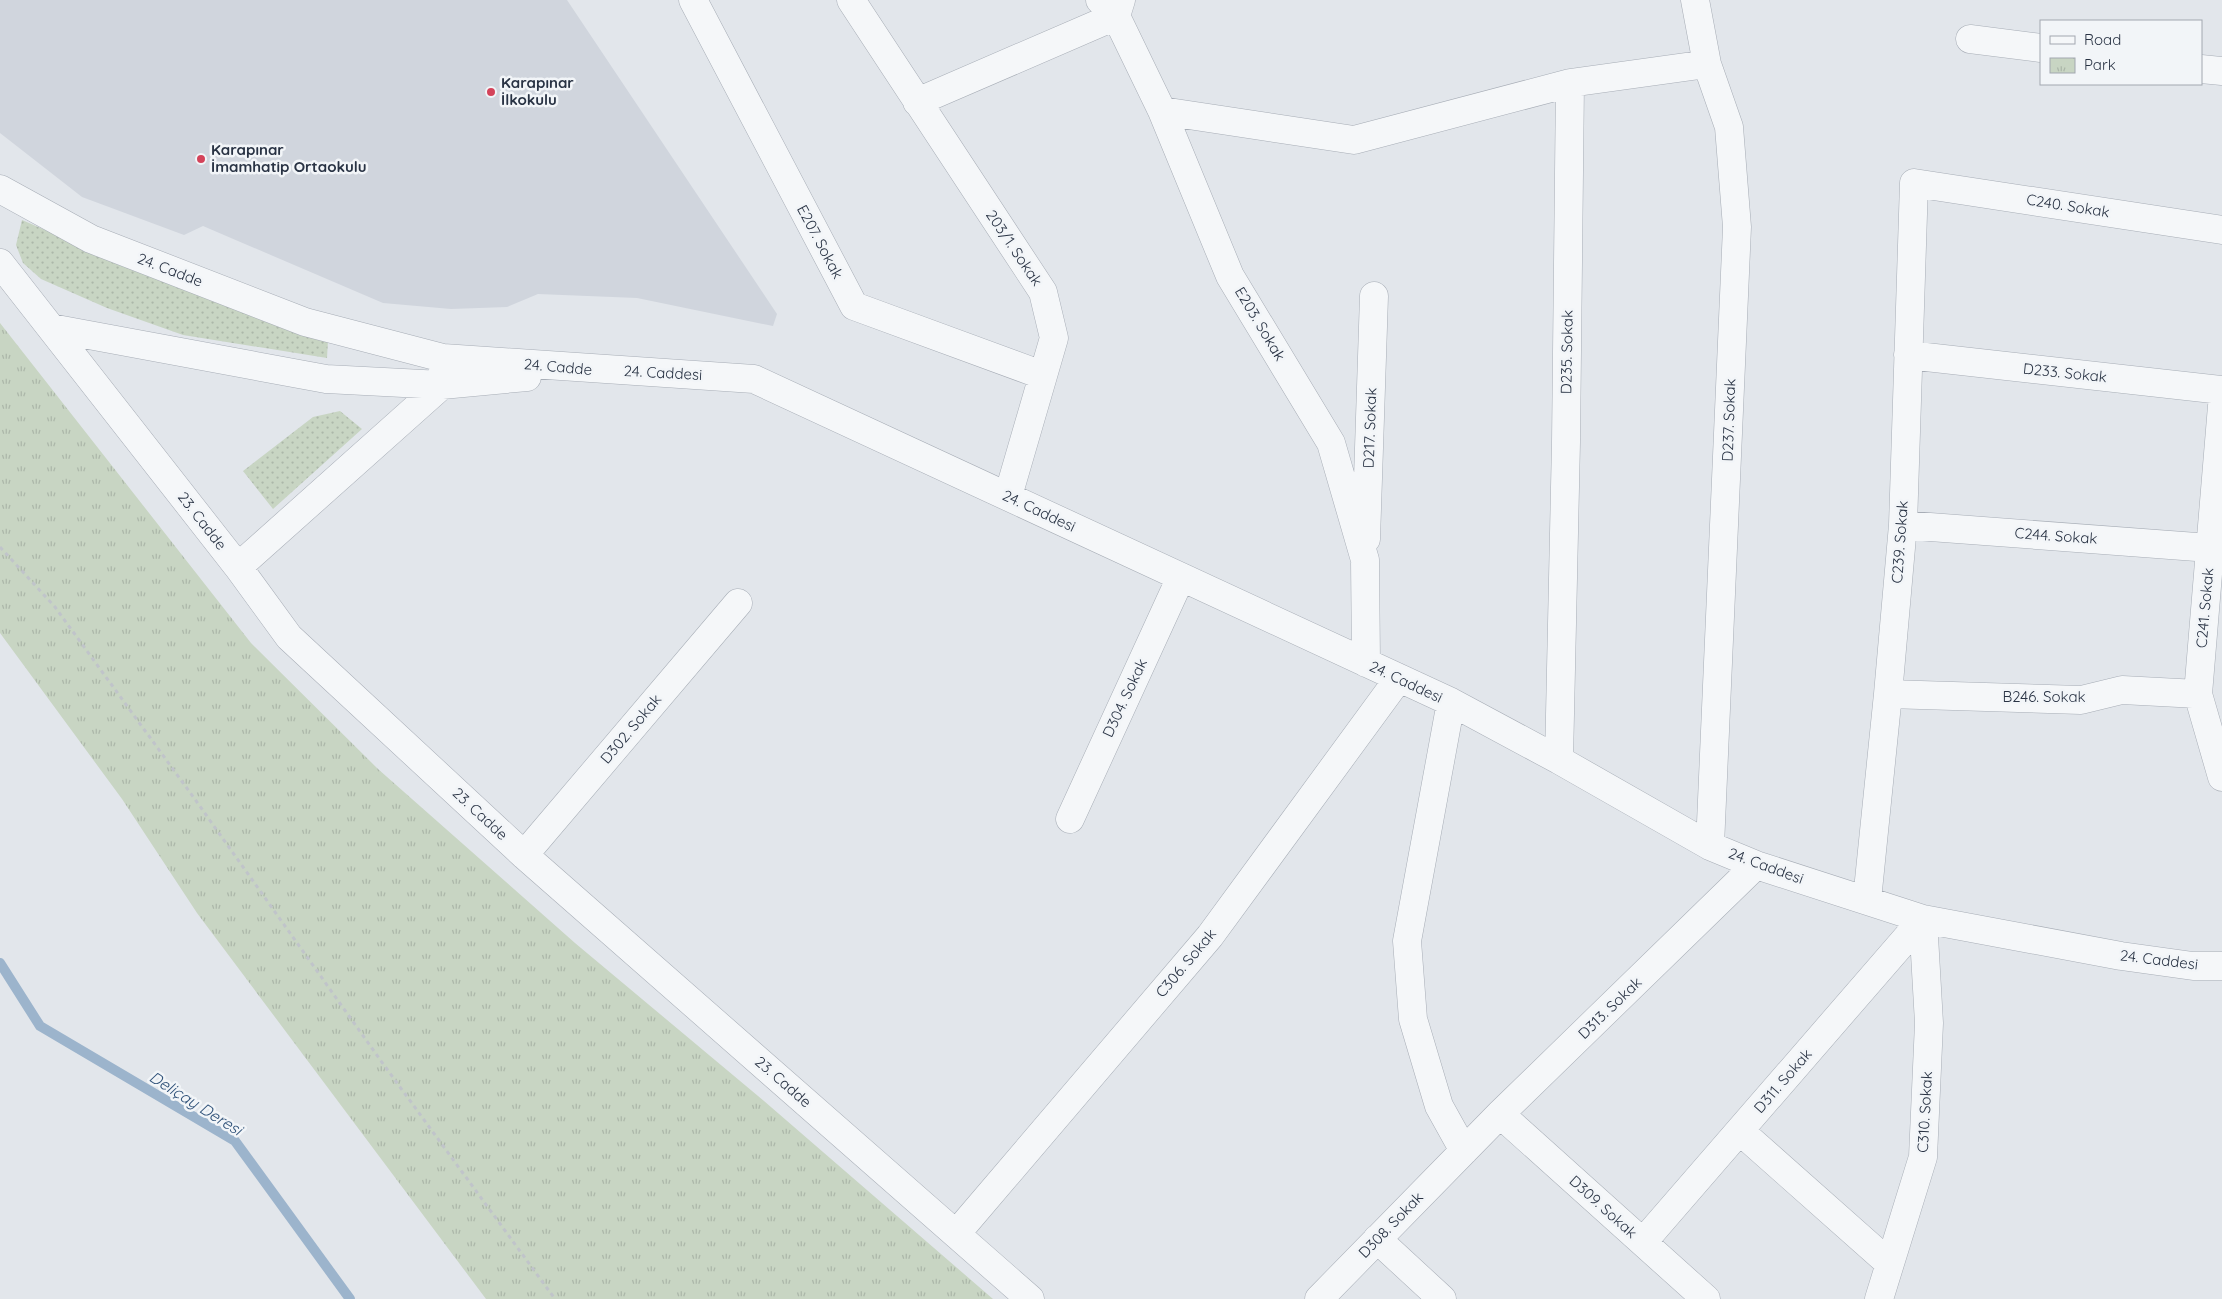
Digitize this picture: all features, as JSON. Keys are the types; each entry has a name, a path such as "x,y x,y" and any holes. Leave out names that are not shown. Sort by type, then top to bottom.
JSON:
{"street":[{"name":"E207. Sokak","path":"693,0 854,306 1042,375"},
{"name":"203/1. Sokak","path":"851,0 1043,292 1054,338 1008,496"},
{"name":"D237. Sokak","path":"1695,0 1707,64 1729,127 1737,227 1710,846"},
{"path":"917,102 1112,5"},
{"name":"E203. Sokak","path":"1112,5 1162,111 1230,276 1331,443 1365,560 1366,663"},
{"path":"1970,39 2040,48"},
{"path":"1162,111 1354,140 1570,83 1707,64"},
{"path":"2202,68 2222,71"},
{"name":"D235. Sokak","path":"1558,760 1565,452 1570,83"},
{"name":"C240. Sokak","path":"1914,183 2222,230"},
{"name":"C239. Sokak","path":"1867,900 1888,694 1902,525 1914,183"},
{"name":"24. Cadde","path":"0,189 91,239 295,318 443,358 600,370"},
{"name":"23. Cadde","path":"0,263 238,567 289,637 524,855 1030,1299"},
{"name":"D217. Sokak","path":"1365,560 1374,296"},
{"name":"24. Cadde","path":"51,328 326,379 442,385 600,370"},
{"name":"D233. Sokak","path":"1908,356 2222,390"},
{"path":"238,567 442,385 443,358"},
{"name":"24. Caddesi","path":"600,370 754,379 1451,702 1710,846 1756,865 1923,919 2122,956 2193,966 2222,966"},
{"name":"C241. Sokak","path":"2222,406 2198,694 2222,777"},
{"name":"C244. Sokak","path":"1902,525 2210,548"},
{"name":"D304. Sokak","path":"1070,819 1181,577"},
{"name":"D302. Sokak","path":"524,855 738,602"},
{"name":"C306. Sokak","path":"956,1234 1210,936 1399,678"},
{"name":"B246. Sokak","path":"1888,694 2081,700 2122,690 2198,694"},
{"path":"1451,702 1407,941 1413,1020 1439,1106 1464,1151"},
{"name":"D313. Sokak","path":"1464,1151 1756,865"},
{"name":"D311. Sokak","path":"1643,1242 1923,919"},
{"name":"C310. Sokak","path":"1879,1299 1923,1157 1929,1023 1923,919"},
{"name":"D309. Sokak","path":"1500,1114 1706,1299"},
{"path":"1740,1131 1890,1264"},
{"name":"D308. Sokak","path":"1319,1299 1464,1151"},
{"path":"1377,1239 1442,1299"}],"path":[{"path":"0,547 61,615 381,1061 555,1299"}],"shaded area":[{"path":"0,0 567,0 777,314 773,326 637,298 538,294 507,307 451,309 383,303 203,226 184,235 82,197 0,133"}],"green space":[{"path":"22,220 173,285 328,340 327,358 183,335 107,308 41,279 23,263 16,245"},
{"path":"0,323 251,643 378,769 575,943 764,1101 993,1299 486,1299 197,913 122,799 0,633"},
{"path":"340,411 362,429 273,509 243,471 313,417"}],"waterway":[{"name":"Deliçay Deresi","path":"0,963 40,1026 235,1141 350,1299"}],"place":[{"name":"Karapınar İlkokulu","path":"491,92"},
{"name":"Karapınar İmamhatip Ortaokulu","path":"201,159"}]}
